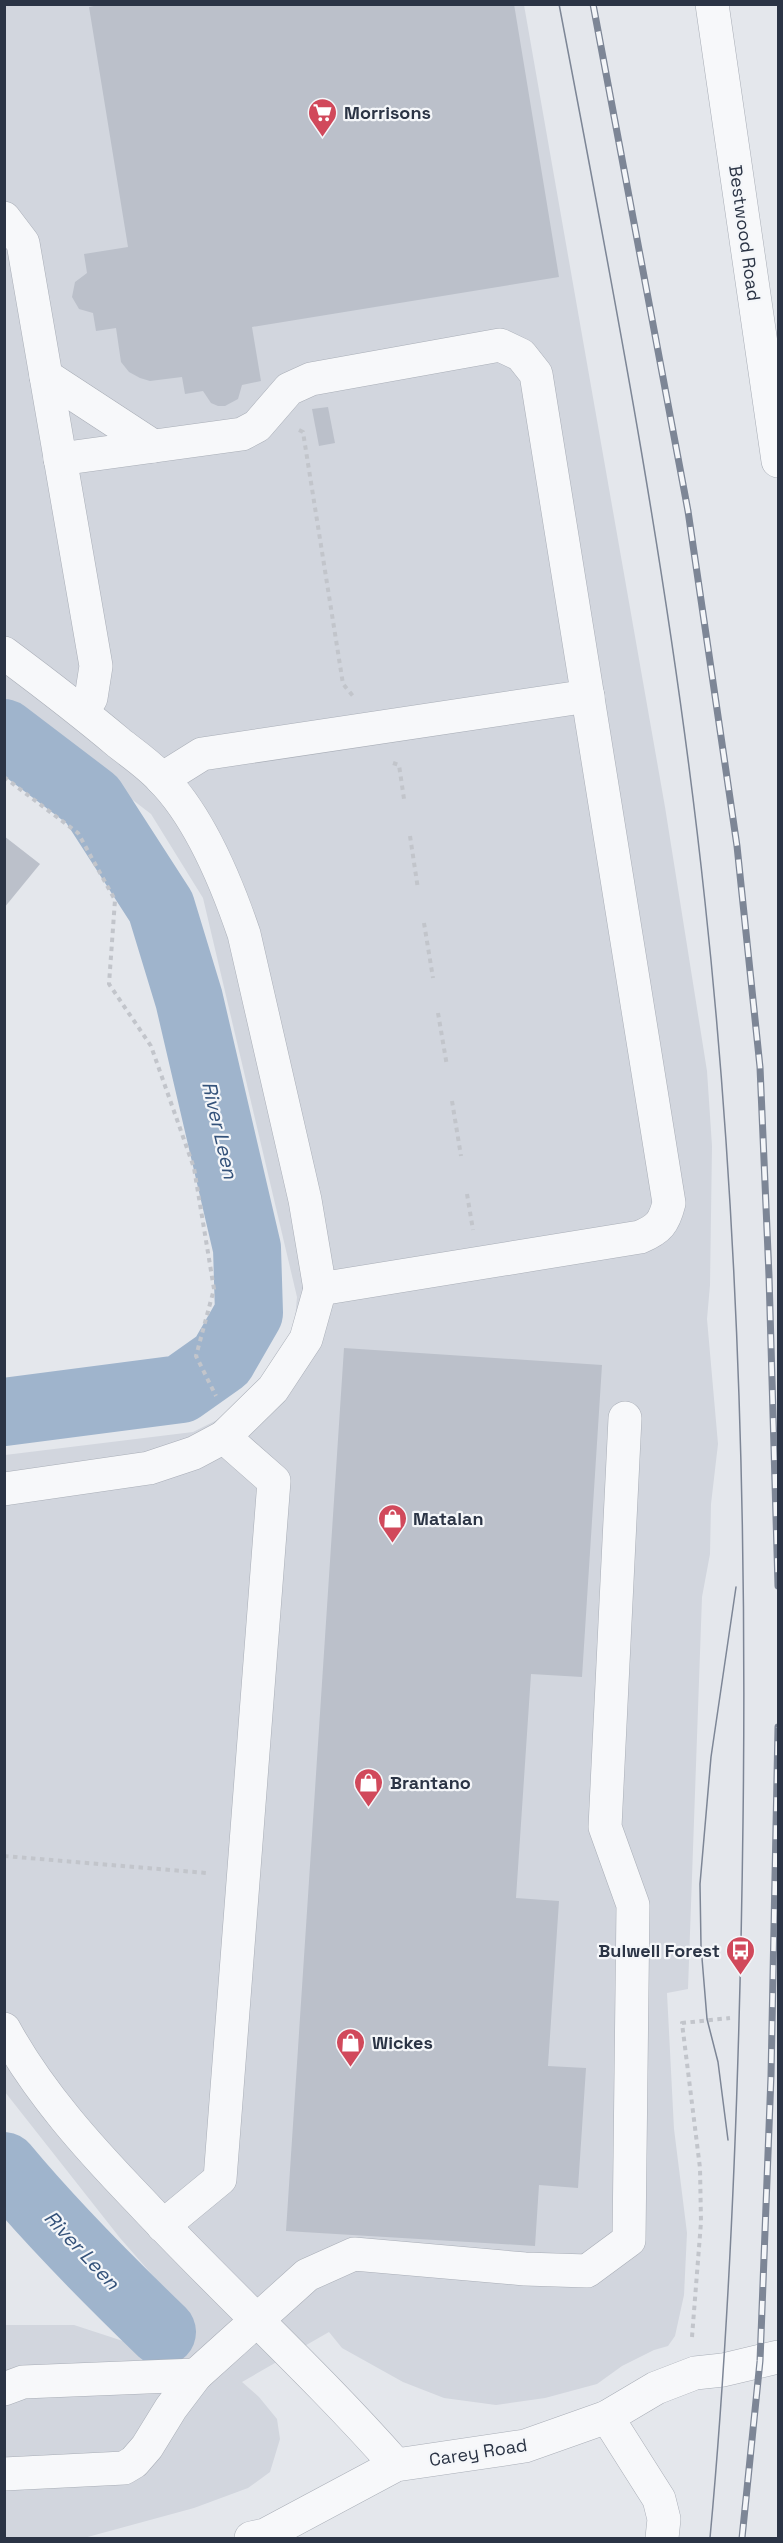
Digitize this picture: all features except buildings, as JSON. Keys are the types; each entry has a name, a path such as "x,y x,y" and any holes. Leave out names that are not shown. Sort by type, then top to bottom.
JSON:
{"street":[{"name":"Bestwood Road","path":"712,4 778,461"},
{"path":"4,218 24,243 96,666 91,699 82,712"},
{"path":"60,459 242,434 257,426 289,389 311,379 500,345 521,355 536,374 669,1203 665,1220 657,1230 640,1237 320,1289"},
{"path":"46,376 153,446"},
{"path":"4,653 82,712 162,779 194,822 208,848 233,901 244,934 305,1200 320,1289 306,1339 273,1389 224,1437 194,1453 149,1468 4,1489"},
{"path":"162,779 202,754 588,696"},
{"path":"4,2474 124,2468 134,2462 147,2447 171,2408 196,2375 307,2275 354,2254 525,2269 587,2271 629,2240 633,1905 604,1827 625,1418"},
{"path":"163,2226 219,2178 244,1876 274,1481 224,1437"},
{"path":"4,2029 46,2093 109,2168 163,2226 345,2407 396,2465"},
{"name":"Carey Road","path":"251,2538 288,2531 396,2465 525,2446 607,2417 656,2388 695,2373 723,2370 778,2357"},
{"path":"4,2389 23,2382 196,2375"},
{"path":"607,2417 659,2499 664,2519 662,2538"}],"path":[{"path":"293,426 303,432 343,684 357,702"},
{"path":"390,761 399,765 404,799"},
{"path":"4,777 78,833 115,900 109,984 151,1046 194,1168 214,1289 196,1356 203,1370"},
{"path":"410,836 418,889"},
{"path":"424,923 433,978"},
{"path":"438,1013 447,1066"},
{"path":"452,1101 461,1156"},
{"path":"4,1856 244,1876"},
{"path":"695,2373 691,2342 701,2222 700,2168 682,2023 730,2018"}],"shaded area":[{"path":"5,5 524,5 665,807 707,1071 712,1146 710,1285 707,1319 718,1444 711,1504 710,1554 702,1597 688,1989 667,1993 674,2129 687,2233 684,2295 675,2336 668,2346 654,2350 622,2366 597,2384 545,2398 496,2405 444,2398 403,2382 342,2348 329,2332 242,2382 259,2397 277,2419 280,2439 270,2472 248,2488 194,2508 84,2538 5,2538 4,2325 74,2325 126,2342 168,2330 173,2325 171,2308 155,2278 120,2238 5,2092 5,1455 193,1432 225,1416 256,1385 294,1332 297,1297 203,898 151,814 5,702"}],"waterway":[{"name":"River Leen","path":"4,733 92,800 161,907 189,999 247,1248 249,1313 222,1360 181,1389 4,1412"},
{"name":"River Leen","path":"4,2166 81,2251 162,2332"}],"tram line":[{"path":"559,4 622,339 677,676 705,902 733,1246 743,1592 742,1912 729,2270 710,2538"},
{"path":"728,2140 718,2062 707,2019 701,1946 700,1884 711,1757 736,1587"}],"railway":[{"path":"593,4 688,511 737,846 760,1067 778,1586"},
{"path":"742,2538 760,2361 771,2076 778,1727"}],"place":[{"name":"Morrisons","path":"323,138"},
{"name":"Matalan","path":"392,1544"},
{"name":"Brantano","path":"369,1808"},
{"name":"Bulwell Forest","path":"741,1976"},
{"name":"Wickes","path":"351,2068"}]}
